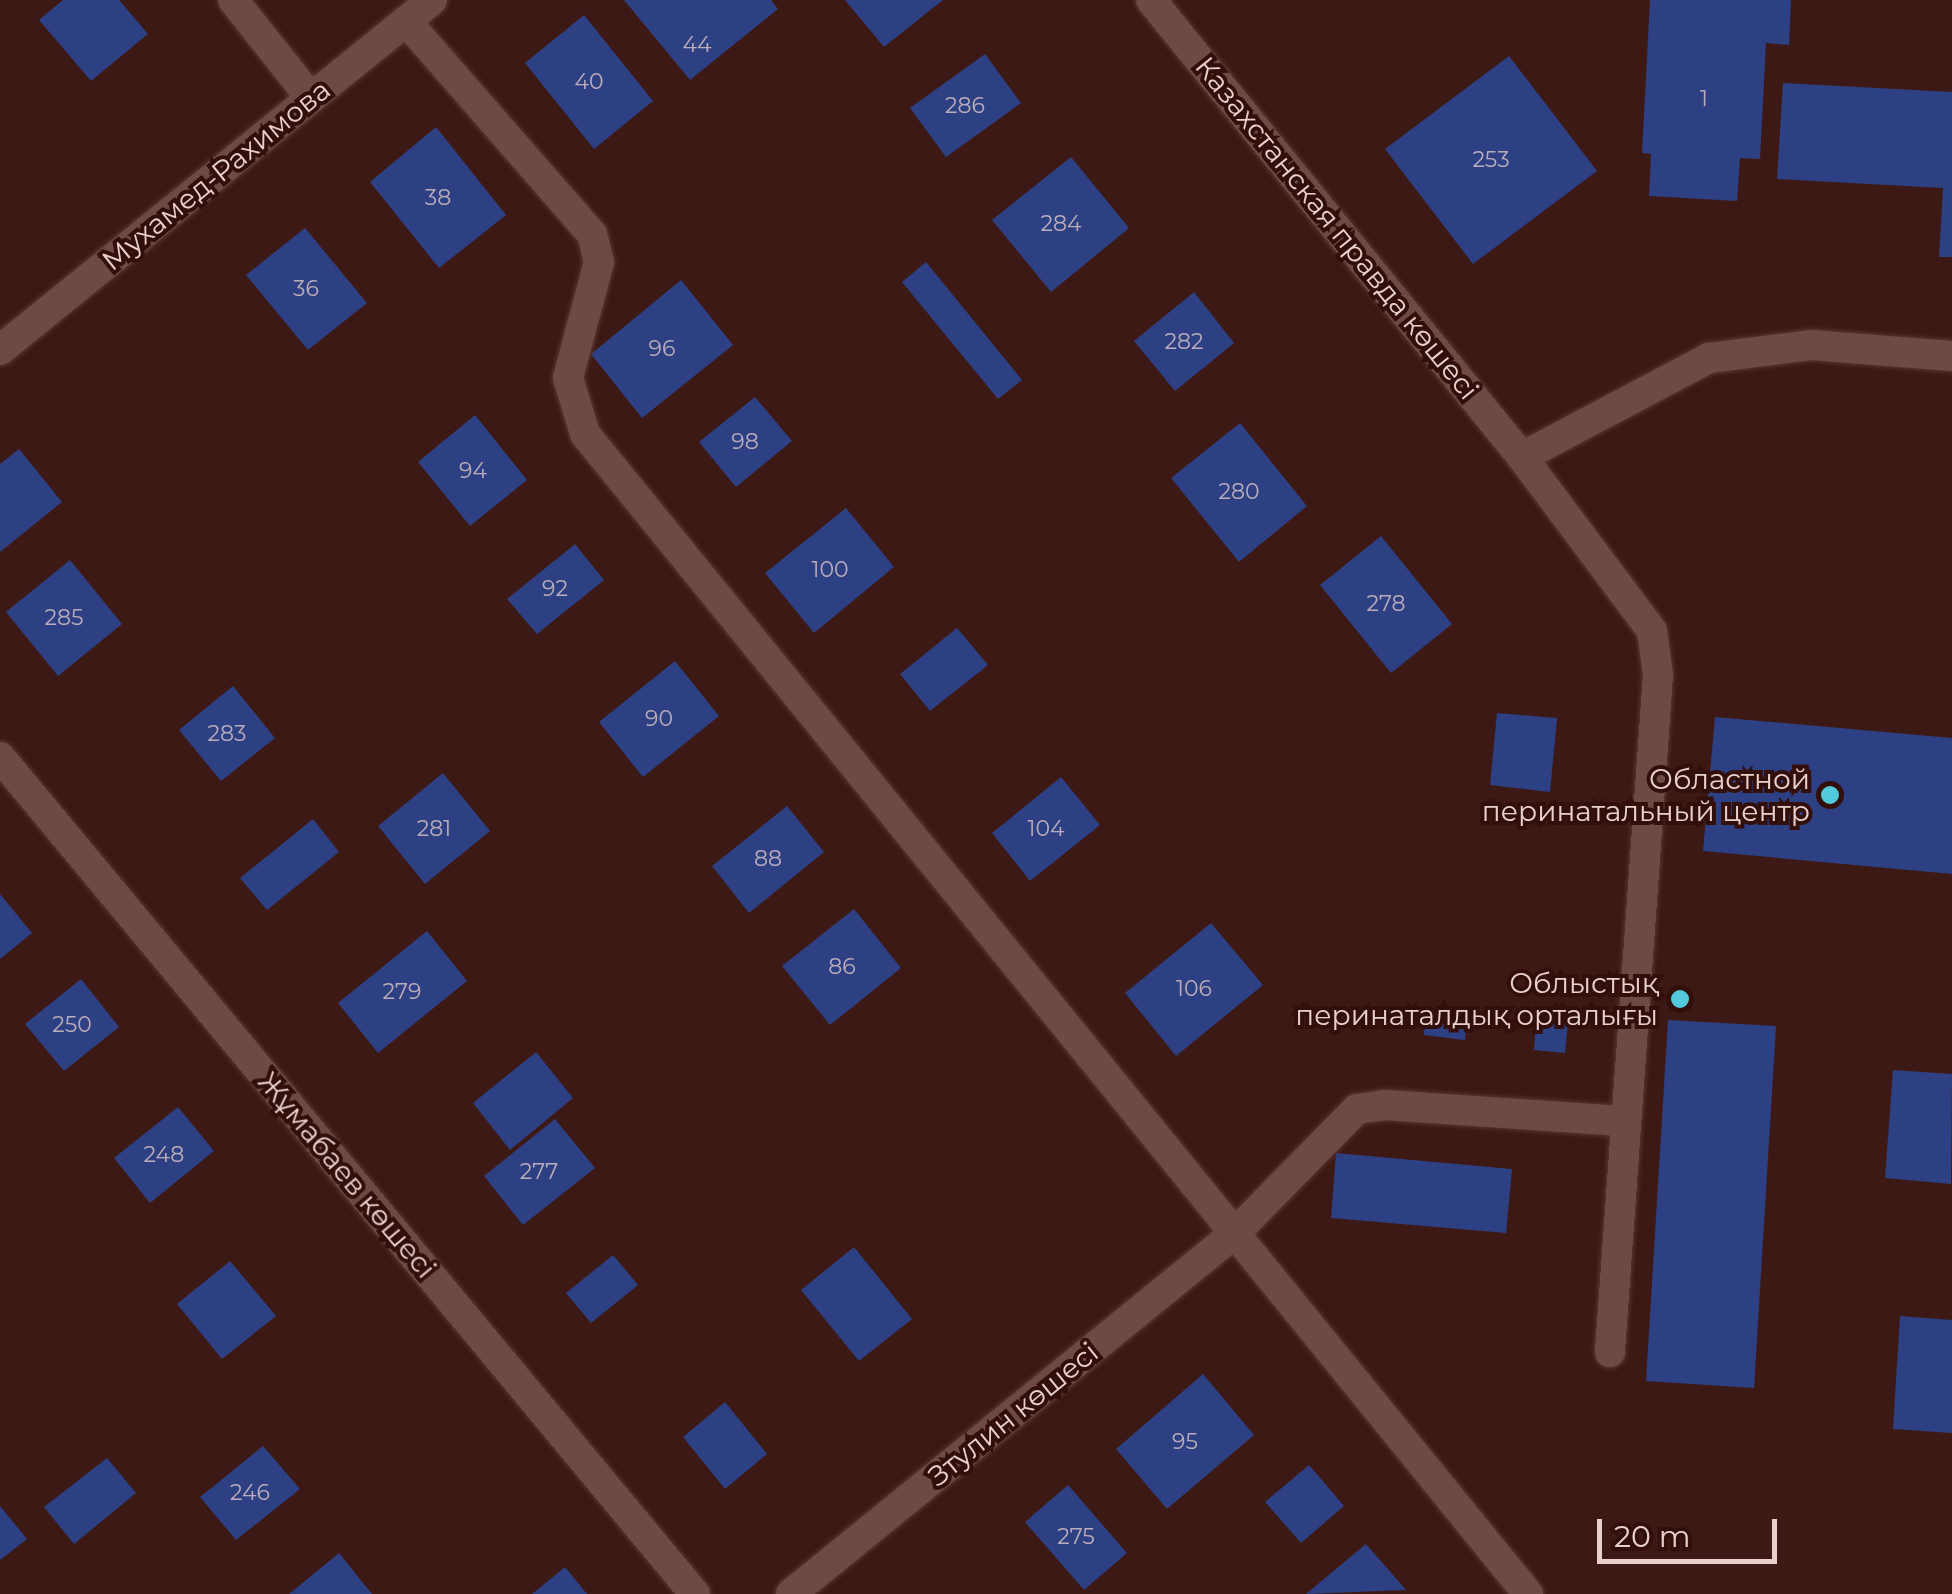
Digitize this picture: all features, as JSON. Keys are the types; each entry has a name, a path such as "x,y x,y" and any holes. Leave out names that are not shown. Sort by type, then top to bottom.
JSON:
{"street":[{"path":"233,0 311,98"},
{"name":"Мухамед-Рахимова","path":"0,350 432,0"},
{"name":"Казахстанская правда көшесі","path":"1152,0 1522,457 1639,610 1658,653 1621,1121 1610,1352"},
{"path":"406,20 592,234 599,262 568,378 586,434 1528,1594"},
{"path":"1522,457 1710,358 1812,345 1952,356"},
{"name":"Жұмабаев көшесі","path":"0,756 695,1594"},
{"name":"Зтулин көшесі","path":"790,1594 1235,1233 1357,1108 1386,1104 1621,1121"}],"building":[{"path":"63,0 119,0 148,34 91,81 39,20"},
{"path":"624,0 771,0 778,9 690,80"},
{"path":"845,0 943,0 884,47"},
{"path":"1650,0 1791,0 1789,45 1766,43 1760,159 1740,158 1737,201 1649,196 1651,154 1642,153"},
{"path":"584,15 653,101 594,149 525,63"},
{"path":"985,54 1021,103 946,157 910,108"},
{"path":"1509,56 1597,171 1473,264 1385,149"},
{"path":"1783,83 1952,92 1952,257 1939,257 1943,188 1777,179"},
{"path":"436,127 506,215 439,268 370,182"},
{"path":"1071,157 1129,228 1051,292 992,220"},
{"path":"305,228 367,303 308,350 246,275"},
{"path":"926,262 1022,380 998,399 902,282"},
{"path":"681,280 733,345 642,418 591,354"},
{"path":"1194,292 1234,343 1175,391 1134,341"},
{"path":"755,397 792,441 736,487 699,442"},
{"path":"475,415 527,480 470,526 418,462"},
{"path":"1240,423 1307,506 1239,562 1171,478"},
{"path":"19,449 62,502 0,552 0,464"},
{"path":"846,508 894,567 814,633 765,573"},
{"path":"1381,536 1452,624 1391,673 1320,585"},
{"path":"575,544 604,580 537,634 507,599"},
{"path":"70,560 122,624 58,676 6,612"},
{"path":"957,628 988,665 930,711 900,674"},
{"path":"675,661 719,716 643,777 599,722"},
{"path":"233,686 275,738 221,781 179,730"},
{"path":"1497,713 1557,718 1550,792 1490,785"},
{"name":"Областной перинатальный центр","path":"1715,717 1952,738 1952,874 1703,851"},
{"path":"443,773 490,831 425,884 378,826"},
{"path":"1061,777 1100,825 1030,881 992,833"},
{"path":"787,806 824,852 749,913 712,866"},
{"path":"313,819 339,852 267,910 240,878"},
{"path":"0,894 32,933 0,959"},
{"path":"854,909 901,968 830,1025 782,966"},
{"path":"1211,923 1263,985 1176,1056 1125,993"},
{"path":"427,931 467,981 378,1053 338,1003"},
{"path":"81,979 119,1027 64,1071 25,1024"},
{"path":"1426,1009 1468,1013 1465,1040 1424,1035"},
{"path":"1536,1020 1568,1022 1565,1053 1534,1050"},
{"path":"1668,1020 1776,1026 1754,1388 1646,1381"},
{"path":"536,1052 573,1098 510,1150 473,1103"},
{"path":"1893,1070 1952,1074 1951,1184 1885,1178"},
{"path":"178,1107 214,1151 150,1203 114,1158"},
{"path":"555,1119 595,1168 523,1225 484,1176"},
{"path":"1336,1153 1512,1169 1506,1233 1331,1218"},
{"path":"854,1247 912,1319 859,1361 801,1290"},
{"path":"613,1255 638,1285 591,1323 566,1293"},
{"path":"230,1261 276,1316 222,1359 177,1304"},
{"path":"1900,1316 1952,1320 1952,1433 1893,1429"},
{"path":"1203,1374 1254,1435 1167,1509 1116,1449"},
{"path":"725,1402 767,1454 725,1489 683,1437"},
{"path":"263,1446 300,1489 236,1540 200,1497"},
{"path":"107,1458 136,1493 74,1544 44,1507"},
{"path":"1309,1465 1344,1506 1301,1543 1265,1502"},
{"path":"1068,1485 1127,1553 1084,1590 1025,1522"},
{"path":"0,1506 27,1539 0,1560"},
{"path":"1366,1544 1406,1590 1306,1594"},
{"path":"339,1553 372,1594 289,1594"},
{"path":"565,1567 587,1594 532,1594"}],"place":[{"name":"Областной перинатальный центр","path":"1830,795"},
{"name":"Облыстық перинаталдық орталығы","path":"1680,999"}]}
